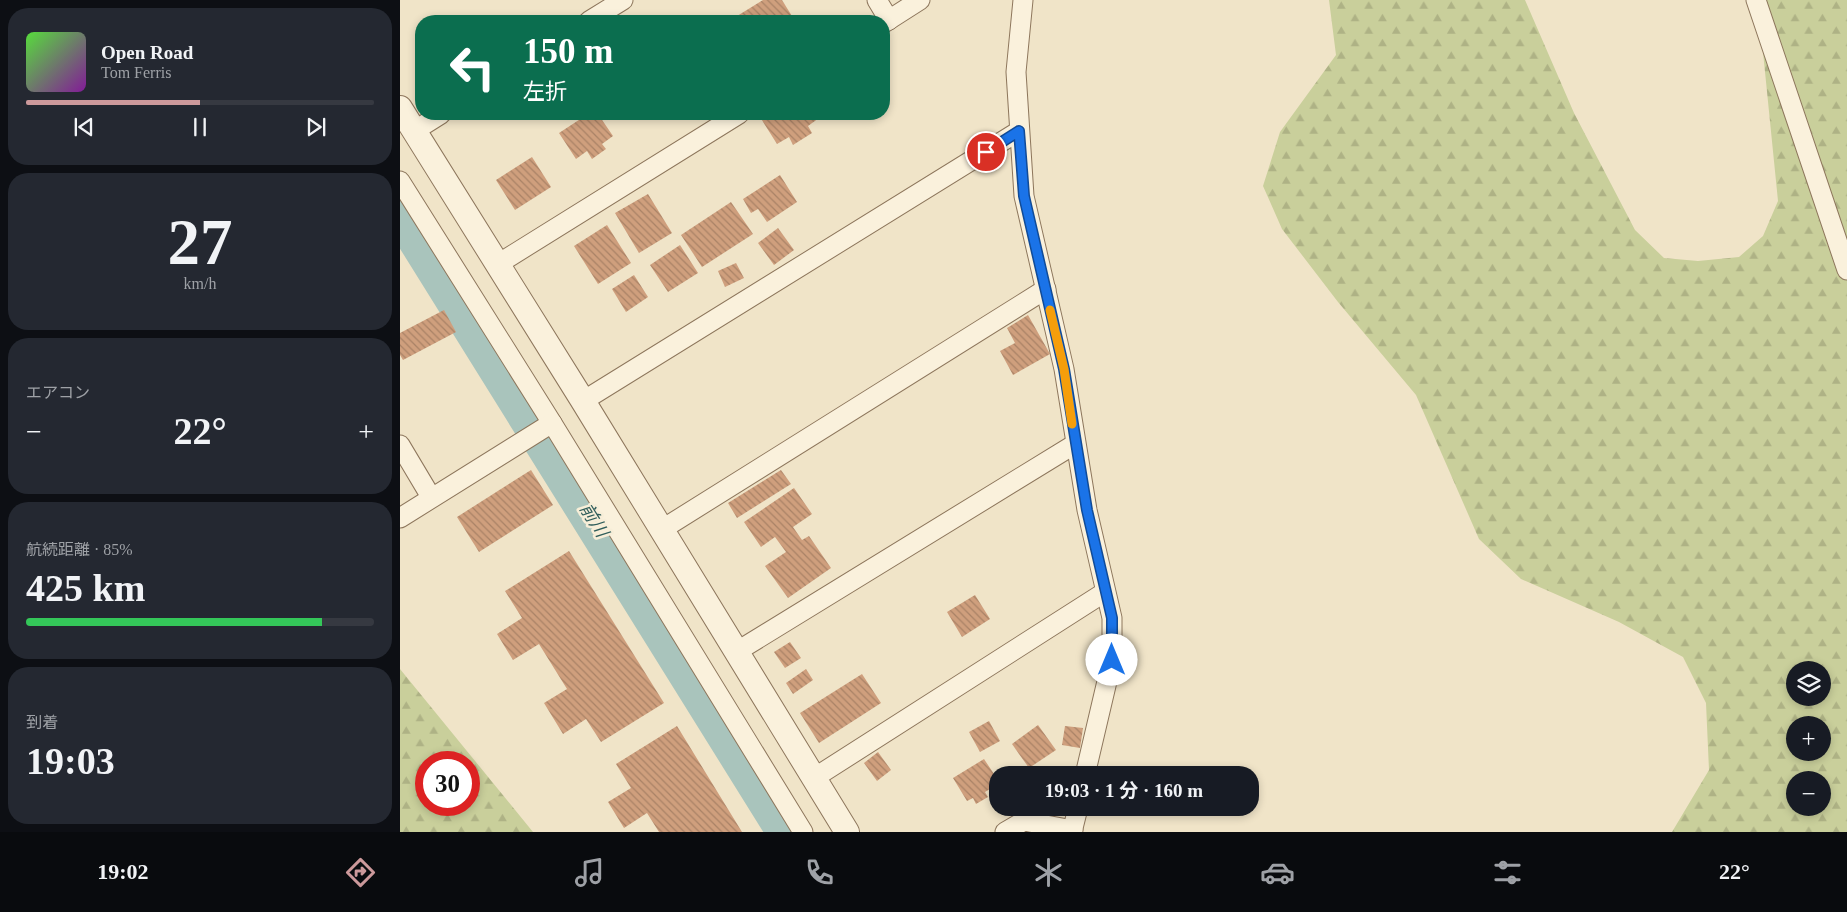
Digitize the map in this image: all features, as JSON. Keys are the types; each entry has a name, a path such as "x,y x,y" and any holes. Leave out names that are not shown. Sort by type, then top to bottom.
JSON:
{"street":[{"path":"599,15 623,0"},
{"path":"877,0 883,15"},
{"path":"890,19 920,0"},
{"path":"1023,0 1016,72 1024,196 1064,369 1087,510 1112,618 1112,660 1087,766"},
{"path":"1756,0 1847,270"},
{"path":"400,108 583,401 847,832"},
{"path":"414,131 431,120"},
{"path":"498,264 729,120"},
{"path":"583,401 1019,131"},
{"path":"400,181 552,422 803,832"},
{"path":"661,530 1046,289"},
{"path":"400,518 552,422"},
{"path":"736,652 1075,444"},
{"path":"400,445 431,497"},
{"path":"814,778 1105,592"},
{"path":"1005,832 1024,821 1072,831 1076,816"}],"green space":[{"path":"1329,0 1525,0 1574,113 1635,230 1664,258 1698,261 1739,257 1763,236 1778,201 1763,52 1747,0 1847,0 1847,832 1672,832 1709,770 1706,703 1683,657 1619,622 1521,579 1479,539 1416,395 1338,302 1282,229 1263,186 1280,132 1336,55"},
{"path":"400,669 467,751 415,751 415,816 480,816 480,767 533,832 400,832"}],"building":[{"path":"763,0 782,0 791,15 739,15"},
{"path":"579,120 602,120 613,136 602,144 606,149 592,159 587,151 576,159 559,133"},
{"path":"762,120 816,120 808,126 812,133 793,145 789,137 777,144"},
{"path":"532,157 551,187 515,210 496,180"},
{"path":"780,175 797,202 767,222 758,209 751,213 743,199"},
{"path":"648,194 672,233 639,253 615,213"},
{"path":"731,202 753,234 702,267 681,235"},
{"path":"607,225 631,263 598,284 574,246"},
{"path":"778,228 794,250 774,265 758,243"},
{"path":"680,245 698,273 668,292 650,265"},
{"path":"736,263 744,278 725,287 718,271"},
{"path":"634,275 648,297 626,312 612,289"},
{"path":"444,310 456,332 403,360 400,355 400,333"},
{"path":"1028,315 1050,354 1013,375 1000,351 1015,343 1007,328"},
{"path":"531,470 553,505 479,552 457,517"},
{"path":"781,470 791,484 737,518 728,503"},
{"path":"794,488 812,514 793,527 802,540 809,536 831,568 788,598 765,566 786,552 775,537 761,547 744,522"},
{"path":"569,551 664,703 601,742 586,719 563,734 544,703 567,689 539,644 513,660 497,634 522,618 505,591"},
{"path":"975,595 990,619 962,637 947,612"},
{"path":"790,642 801,658 785,668 774,652"},
{"path":"806,669 813,680 793,694 786,683"},
{"path":"862,674 881,703 819,743 800,713"},
{"path":"989,721 1000,741 980,752 969,732"},
{"path":"1038,725 1056,750 1032,766 1028,766 1012,744"},
{"path":"677,726 742,832 659,832 647,813 624,828 608,802 631,788 616,764"},
{"path":"1065,726 1083,728 1080,748 1062,745"},
{"path":"878,752 891,770 877,781 864,763"},
{"path":"984,759 989,766 989,790 985,792 988,797 976,804 973,798 967,801 953,778"}],"waterway":[{"name":"前川","path":"400,209 788,832"}],"slow traffic":[{"path":"1050,310 1064,369 1072,424"}],"route":[{"path":"986,152 1019,131 1024,196 1064,369 1087,510 1112,618 1112,660"}]}
